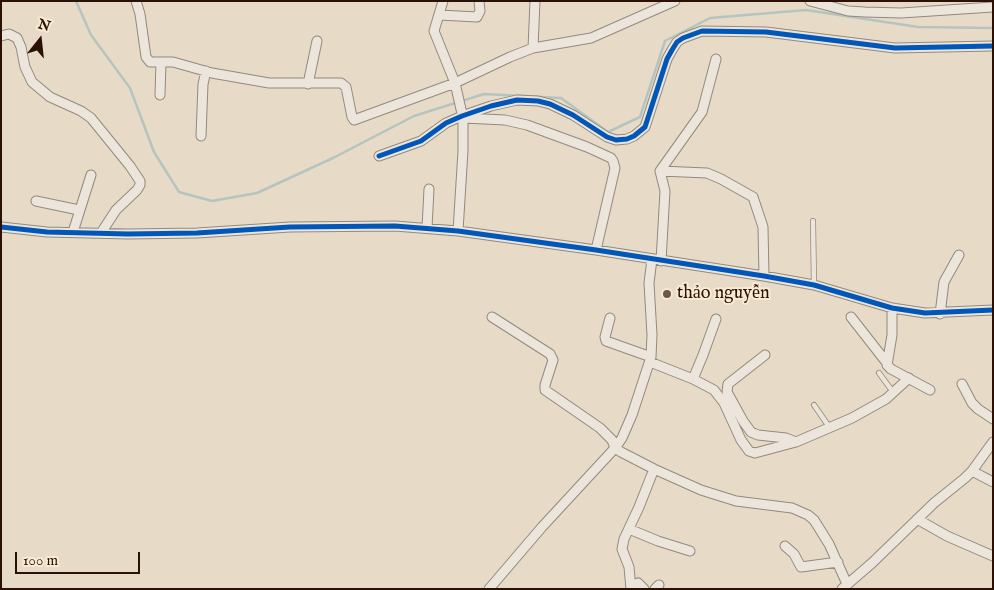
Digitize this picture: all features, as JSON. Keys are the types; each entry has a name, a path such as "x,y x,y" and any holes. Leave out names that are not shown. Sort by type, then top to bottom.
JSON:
{"street":[{"path":"136,1 140,14 147,60 152,63 173,62 206,71 269,83 308,84 339,82 344,85 354,120 455,87 510,57 533,48 591,38 661,4 675,1"},
{"path":"443,1 434,27 435,34 455,87 462,114 463,150 458,231"},
{"path":"439,16 477,17 480,12 480,1"},
{"path":"533,48 535,1"},
{"path":"810,1 848,11 865,12 901,13 993,7"},
{"path":"378,156 421,141 462,114 506,102 522,100 538,101 562,108 607,137 616,140 627,139 645,127 667,59 672,50 683,38 702,31 766,32 895,48 993,46"},
{"path":"1,36 9,34 18,38 23,63 32,82 50,97 81,111 91,118 140,181 137,190 116,210 101,233"},
{"path":"308,84 317,41"},
{"path":"660,171 702,112 716,59"},
{"path":"160,95 161,62"},
{"path":"201,136 203,84 206,71"},
{"path":"462,114 505,120 527,126 587,147 614,161 615,168 596,250"},
{"path":"488,589 615,448 632,414 650,360 652,335 649,283 657,260 665,198 664,184 660,171"},
{"path":"660,171 707,173 753,197 763,228 764,276"},
{"path":"72,232 91,175"},
{"path":"427,228 429,189"},
{"path":"36,201 79,210"},
{"path":"1,227 101,233 197,233 290,227 395,226 427,228 596,250 764,276 814,285 892,308 940,314 993,310"},
{"path":"940,314 944,282 959,255"},
{"path":"887,363 892,335 892,308"},
{"path":"492,317 550,354 552,360 545,385 546,390 600,428 612,440 615,448 654,469 701,490 736,502 792,508 808,515 821,530 838,562 845,586 934,503 972,471 993,442"},
{"path":"851,317 891,369 930,390"},
{"path":"610,318 605,337 606,341 710,387 720,397 749,452 760,452 796,442 830,428 866,411 894,393 908,378"},
{"path":"693,379 716,318"},
{"path":"765,355 728,384 727,392 751,432 758,436 786,438 796,442"},
{"path":"962,384 972,403 993,419"},
{"path":"631,588 629,567 622,549 624,539 654,469"},
{"path":"972,471 993,482"},
{"path":"917,519 947,536 993,556"},
{"path":"629,530 690,552"},
{"path":"785,546 794,554 801,567 838,562"},
{"path":"631,588 638,583 644,589"}],"lane":[{"path":"814,221 814,285"},
{"path":"879,373 894,393"},
{"path":"814,405 830,428"}],"waterway":[{"path":"76,1 91,35 130,88 154,152 179,192 212,201 257,193 333,158 414,116 484,94 561,98 608,132 640,117 665,41 710,18 806,10 918,27 993,28"}],"cycle path":[{"path":"379,156 421,141 446,123 462,116 491,106 517,100 538,101 550,104 573,115 607,137 616,140 627,139 645,127 667,59 677,42 702,31 766,32 895,48 993,46"},
{"path":"1,227 47,232 128,234 197,233 290,227 395,226 458,231 764,276 814,285 892,308 925,313 993,310"}],"place":[{"name":"thảo nguyễn","path":"667,294"}]}
